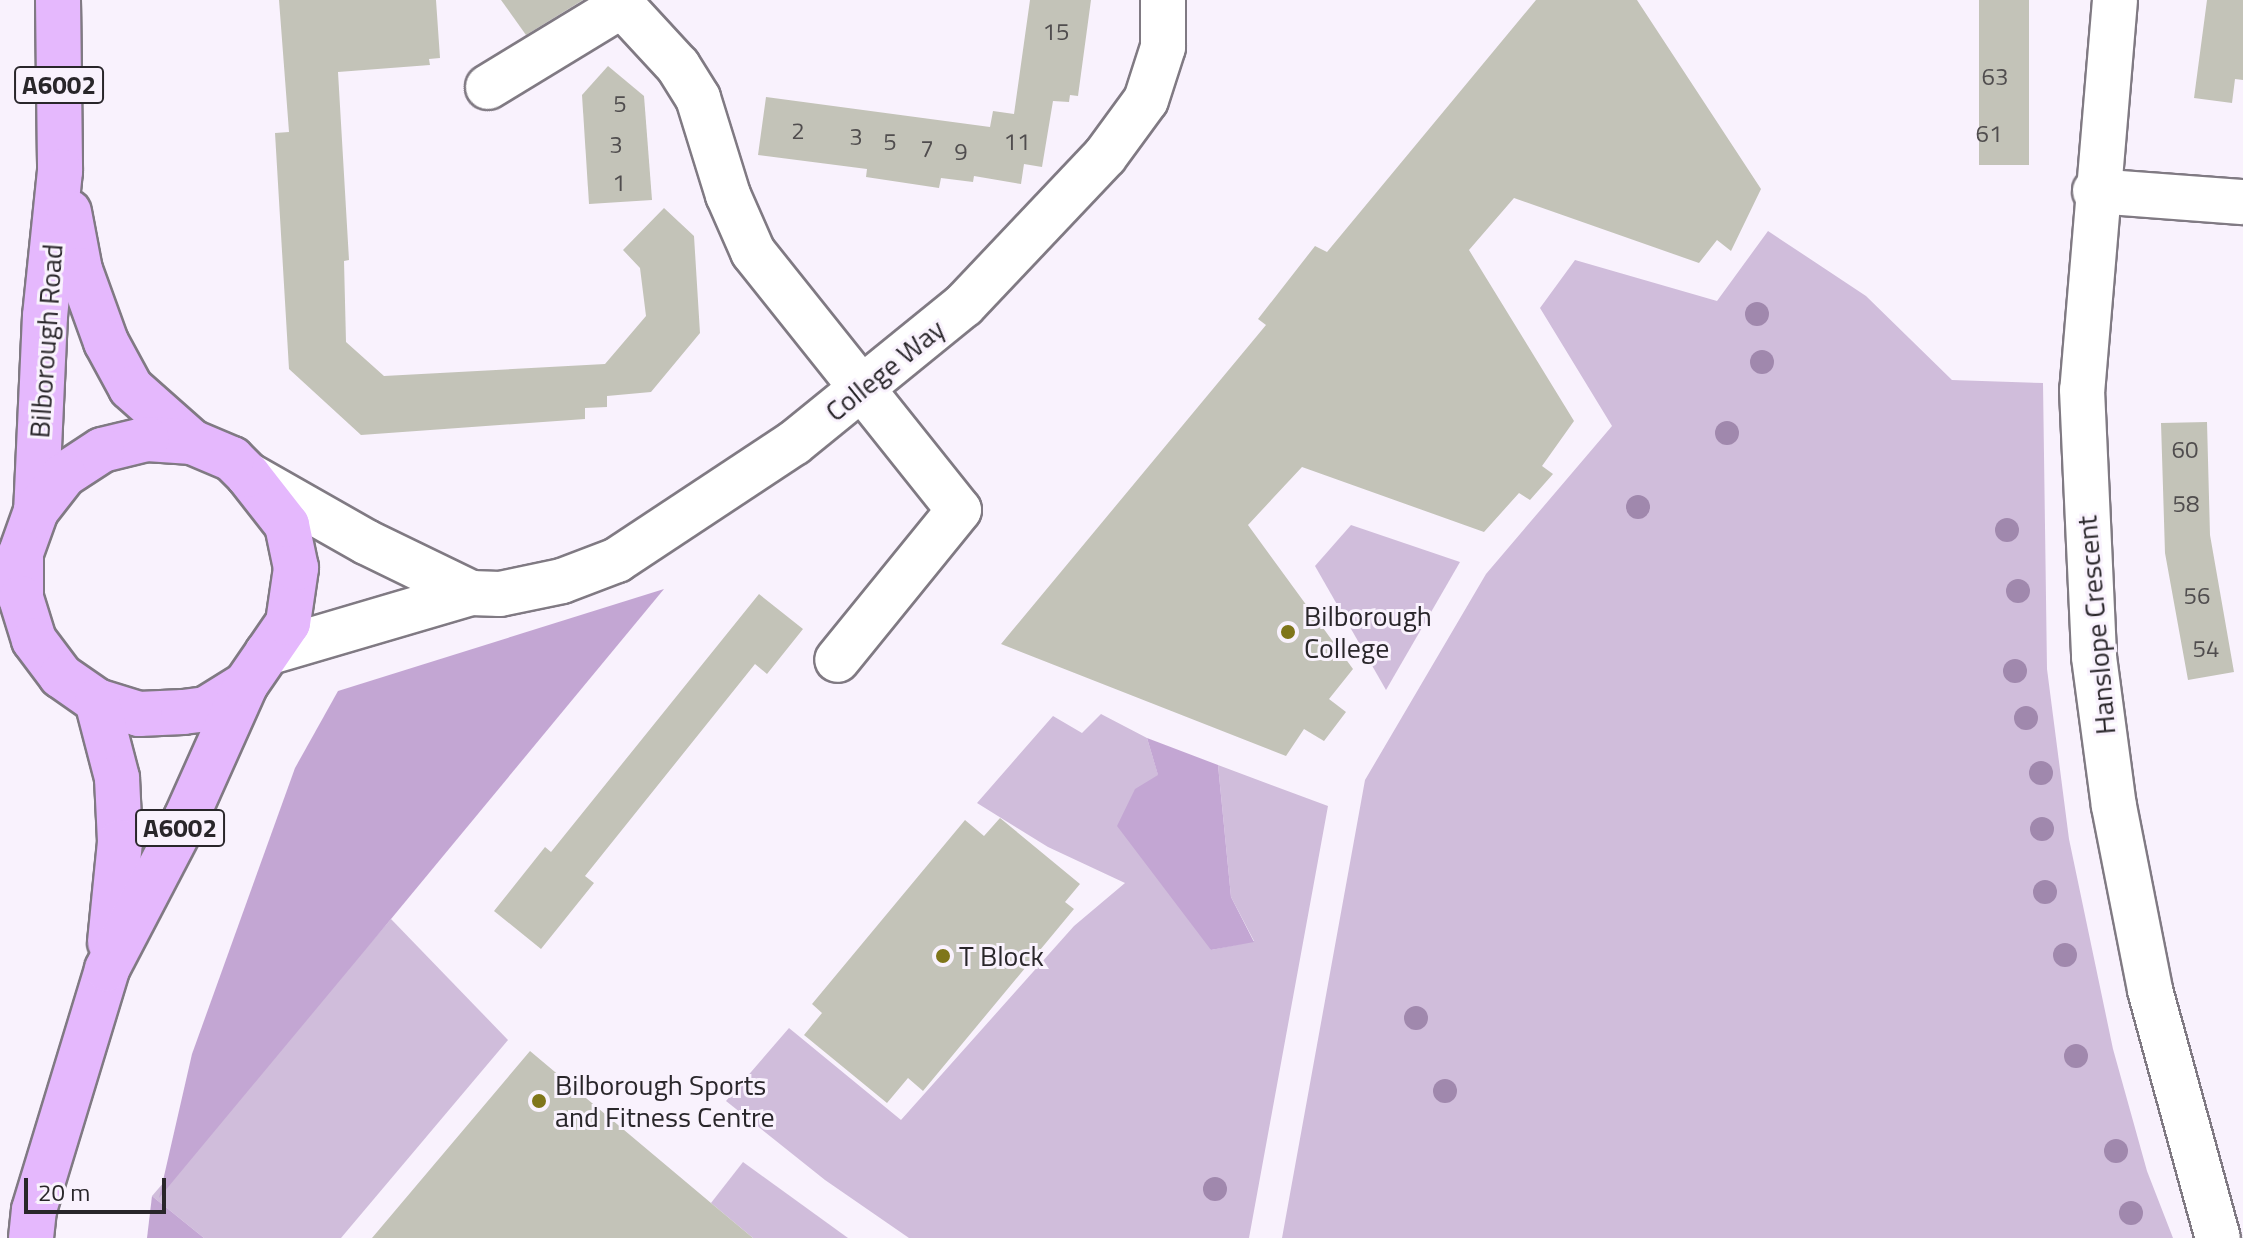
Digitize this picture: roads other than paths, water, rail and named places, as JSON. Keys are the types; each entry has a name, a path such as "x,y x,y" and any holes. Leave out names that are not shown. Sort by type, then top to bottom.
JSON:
{"main road":[{"name":"Bilborough Road","path":"58,0 60,171 45,316 36,511 21,553 21,598 34,640 61,676 97,701 139,714 206,709 257,668"},
{"name":"Bilborough Road","path":"31,1238 34,1210 107,969 186,818 257,668 288,623 296,568 287,525 248,475 232,459 192,442 131,388 106,342 80,270 60,171"},
{"name":"Bilborough Road","path":"36,511 64,475 102,450 147,439 192,442"},
{"name":"Bilborough Road","path":"97,701 117,778 120,842 107,969"}],"street":[{"name":"College Way","path":"257,668 471,593 500,594 562,581 617,560 678,524 864,390 964,305 1105,156 1146,100 1163,47 1163,0"},
{"name":"Hanslope Crescent","path":"2115,0 2095,191 2082,390 2094,657 2114,806 2150,990 2218,1238"},
{"path":"488,87 619,3 678,66 698,98 728,195 753,252 959,510 837,660"},
{"path":"2095,191 2243,202"},
{"name":"College Way","path":"248,475 471,593"}],"place":[{"name":"Bilborough College","path":"1288,632"},
{"name":"T Block","path":"943,956"},
{"name":"Bilborough Sports and Fitness Centre","path":"539,1101"}]}
